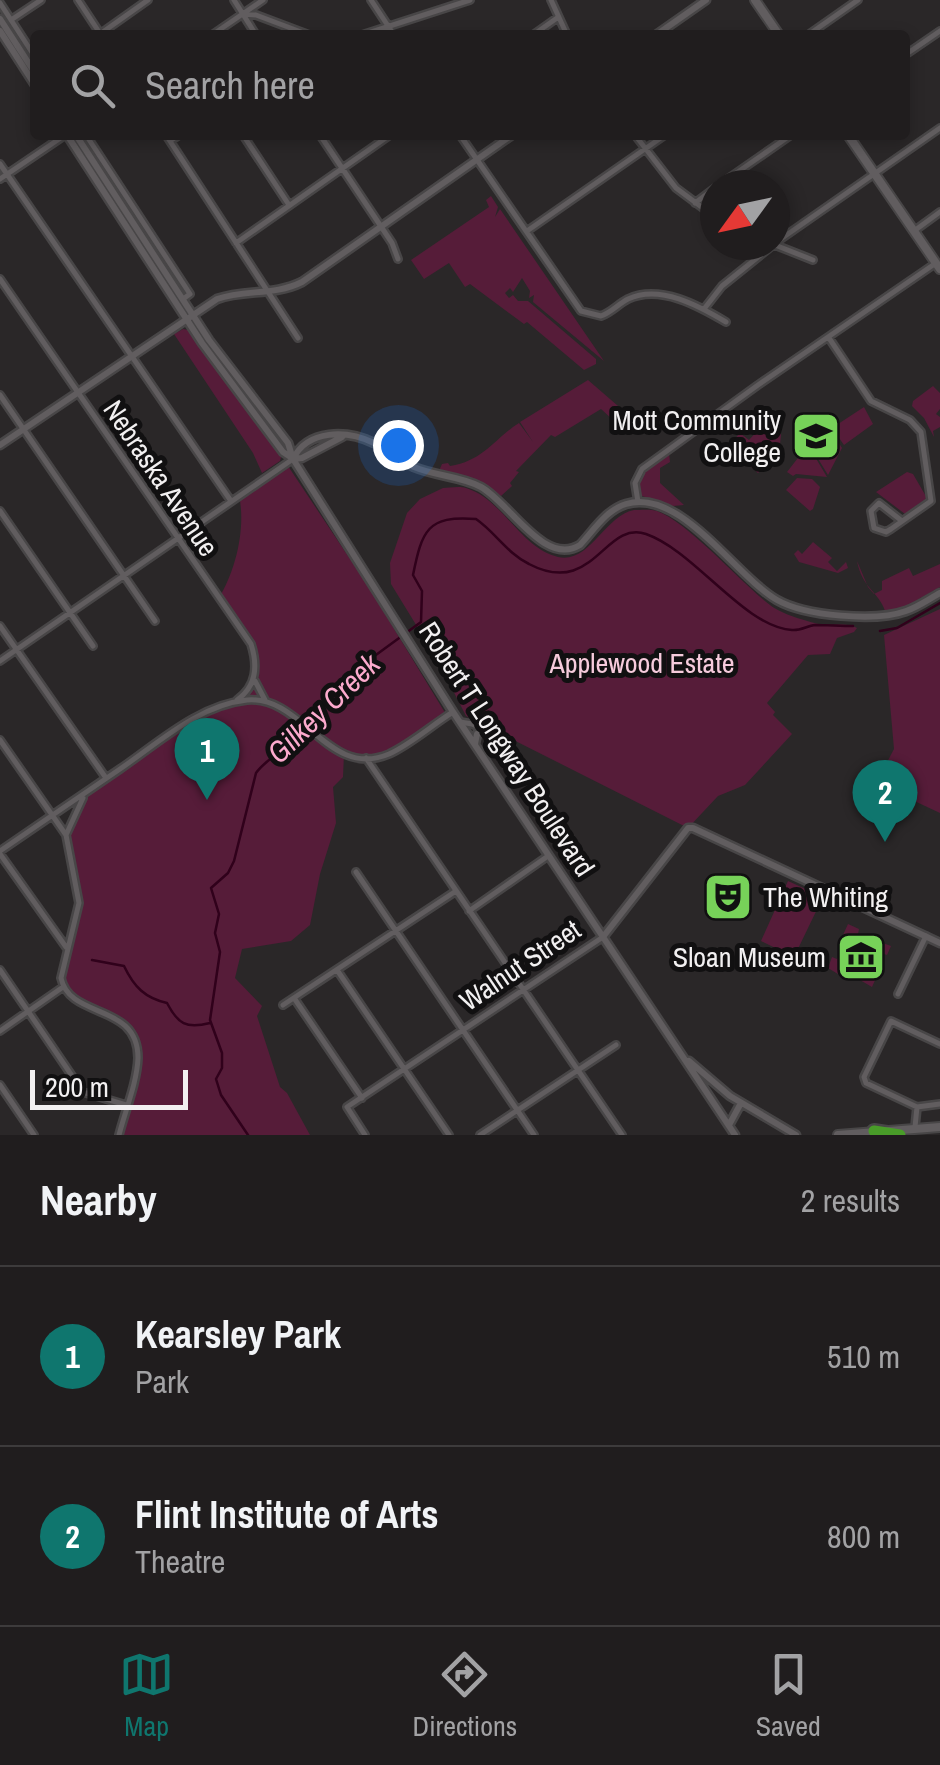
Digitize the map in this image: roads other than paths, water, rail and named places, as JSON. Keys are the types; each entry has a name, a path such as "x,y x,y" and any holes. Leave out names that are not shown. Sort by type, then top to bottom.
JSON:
{"highway":[{"path":"874,1131 900,1135"}],"main road":[{"path":"755,0 776,30"},
{"path":"851,140 938,266"},
{"path":"838,1135 940,1127"}],"street":[{"path":"11,20 40,0"},
{"path":"78,0 97,30"},
{"path":"106,30 148,0"},
{"path":"234,0 253,30"},
{"path":"219,30 264,0"},
{"path":"371,0 389,28"},
{"path":"381,30 454,2 470,0"},
{"path":"551,0 564,30"},
{"path":"663,30 706,0"},
{"path":"815,30 858,0"},
{"path":"0,4 30,49"},
{"path":"243,14 256,14 296,30"},
{"path":"540,30 557,18"},
{"path":"0,19 30,65"},
{"path":"0,31 30,77"},
{"path":"910,52 940,31"},
{"path":"790,233 940,128"},
{"path":"0,179 58,140"},
{"name":"Robert T Longway Boulevard","path":"69,140 284,452 293,459 475,746 688,1061 741,1103 796,1135"},
{"name":"Robert T Longway Boulevard","path":"79,140 182,298 189,316"},
{"path":"89,140 190,294 182,298"},
{"path":"169,140 298,338"},
{"path":"246,140 289,206"},
{"path":"323,140 382,227 398,259"},
{"path":"236,243 383,140"},
{"path":"463,140 581,311 592,316 610,312 643,294 669,297 704,309 726,322"},
{"path":"0,445 189,316 234,293 268,293 302,282 505,140"},
{"path":"639,140 660,171 700,206"},
{"path":"527,231 658,140"},
{"path":"740,170 784,140"},
{"path":"0,164 231,501"},
{"path":"695,203 700,199"},
{"path":"914,231 940,212"},
{"path":"790,251 813,260"},
{"path":"704,309 722,286 754,260"},
{"path":"638,502 636,480 642,468 828,336 938,266"},
{"name":"Nebraska Avenue","path":"0,279 251,644 255,676 265,700"},
{"path":"828,336 871,401 910,420 921,432 931,501 902,522 892,529 880,532 872,522 874,506 878,503 887,507 902,522"},
{"path":"0,395 155,621"},
{"path":"0,660 293,459 298,448 334,433 366,439 418,468 479,486 543,542 558,550 576,548 609,514 638,502 653,502 673,511 771,596 789,605 832,614 882,616 908,611 940,593"},
{"path":"0,512 93,646"},
{"path":"0,626 106,778"},
{"path":"66,946 0,852 192,719 235,702 247,693 255,676"},
{"path":"235,702 265,700 279,705 325,744 344,754 366,758 389,754 453,712"},
{"path":"460,722 512,742"},
{"path":"475,746 477,734 488,730"},
{"path":"0,740 66,835 79,903 66,946 63,987 82,1004 118,1020 130,1033 138,1061 118,1135"},
{"path":"366,758 622,1135"},
{"path":"66,835 86,792"},
{"name":"Walnut Street","path":"365,1135 346,1107 603,937 688,828 926,936"},
{"path":"469,911 548,856"},
{"path":"356,872 534,1135"},
{"path":"283,1005 456,891"},
{"path":"898,994 926,936 940,943"},
{"path":"0,970 83,1092 126,1106"},
{"path":"337,970 450,1135"},
{"path":"0,1031 63,987"},
{"path":"294,998 362,1098"},
{"path":"940,1044 891,1021 864,1077 866,1083 917,1107 940,1104"},
{"path":"480,1135 616,1045"},
{"name":"Robert T Longway Boulevard","path":"688,1061 691,1072 735,1135"},
{"path":"0,1085 34,1135"},
{"path":"729,1125 741,1103"},
{"path":"915,1127 917,1107"}],"waterway":[{"name":"Gilkey Creek","path":"248,1135 221,1095 216,1079 222,1068 222,1053 210,1020 220,952 215,933 219,914 211,888 228,873 234,861 259,769 352,678 354,671 421,622 422,591 413,575 424,537 437,523 476,519 521,560 551,572 569,572 584,566 619,538 632,533 646,534 683,556 738,603 774,626 795,630 815,625 853,626"},
{"name":"Gilkey Creek","path":"880,631 897,628 940,603"},
{"path":"92,960 124,966 141,990 167,1003 184,1023 210,1023"}],"place":[{"name":"Mott Community College","path":"816,436"},
{"name":"Kearsley Park","path":"207,800"},
{"name":"Flint Institute of Arts","path":"885,842"},
{"name":"The Whiting","path":"728,897"},
{"name":"Sloan Museum","path":"861,957"}],"park label":[{"name":"Applewood Estate","path":"642,663"}]}
